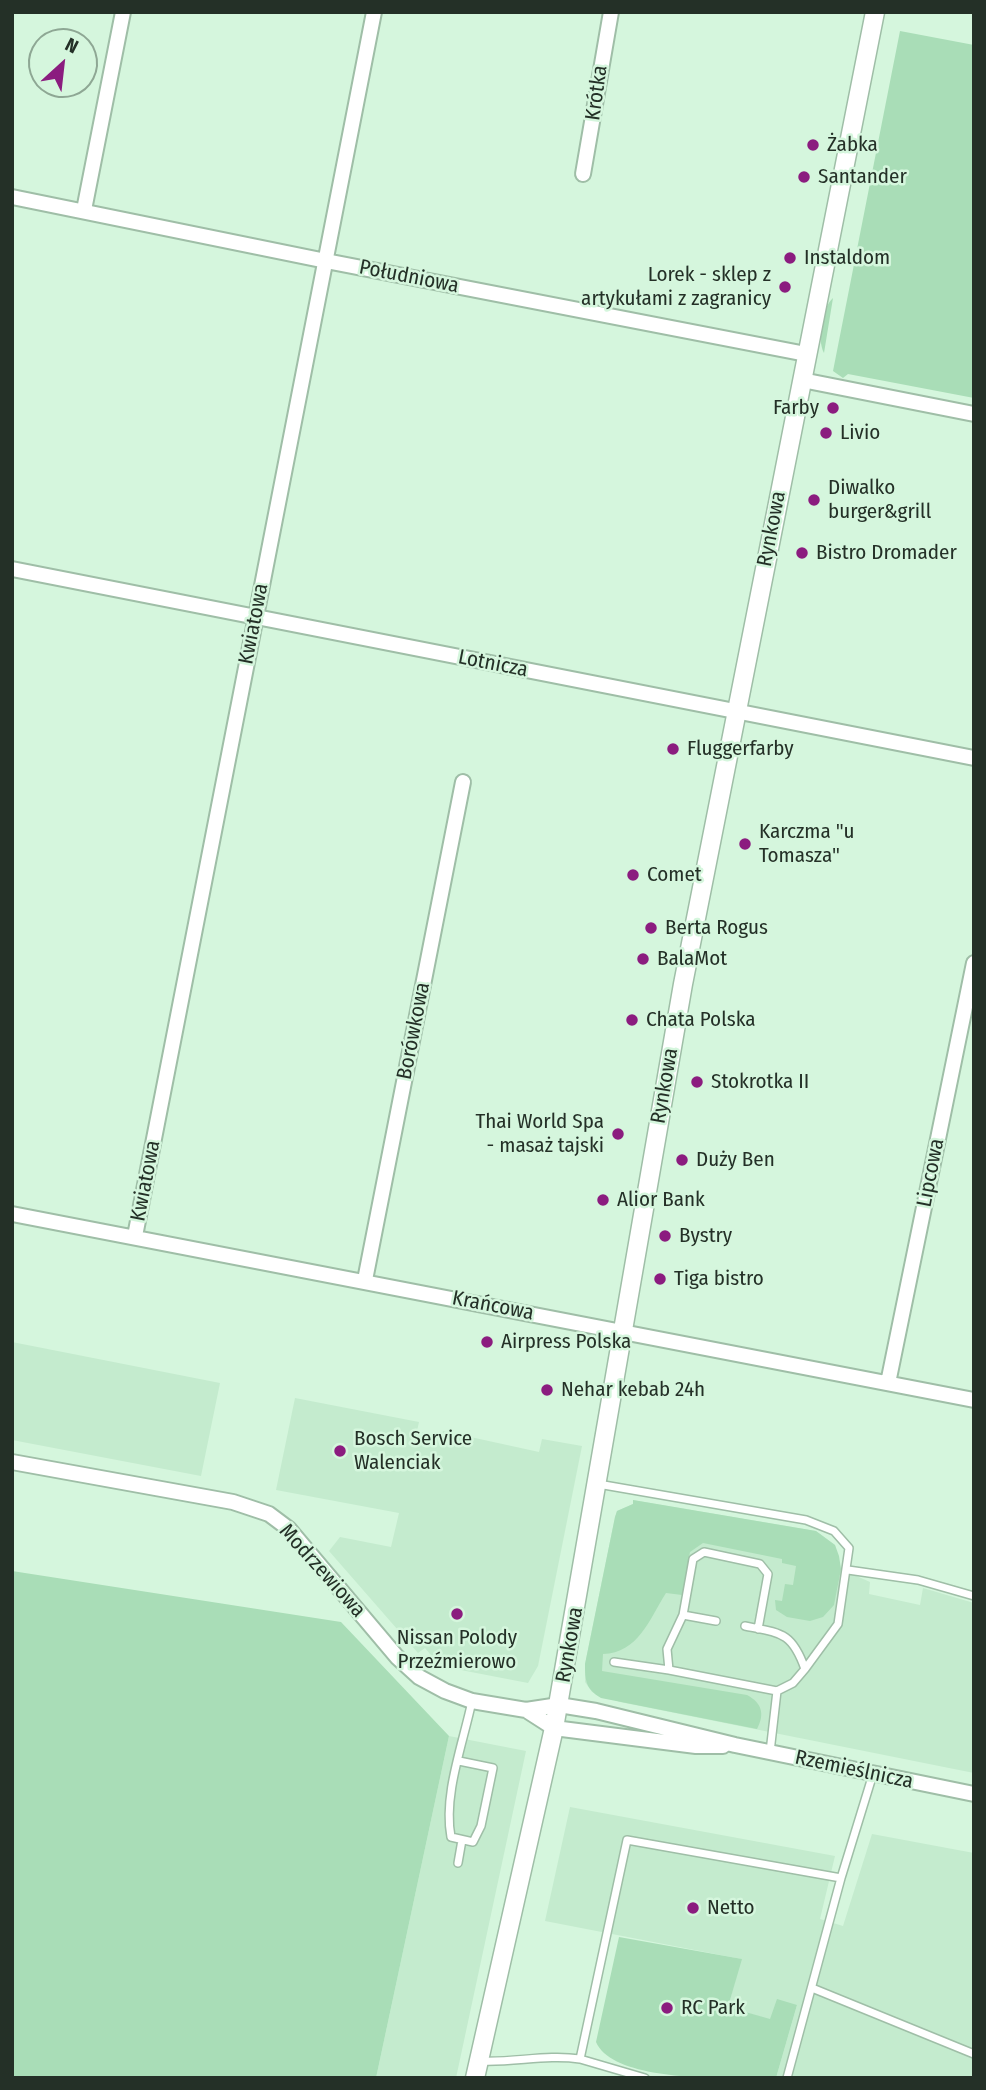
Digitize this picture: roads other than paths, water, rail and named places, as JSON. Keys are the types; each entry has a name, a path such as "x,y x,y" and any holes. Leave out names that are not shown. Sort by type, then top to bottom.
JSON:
{"street":[{"path":"84,210 123,12"},
{"name":"Kwiatowa","path":"135,1236 374,12"},
{"name":"Krótka","path":"583,174 611,12"},
{"name":"Rynkowa","path":"477,2069 559,1704 683,984 875,12"},
{"name":"Południowa","path":"12,197 806,354"},
{"path":"802,380 974,414"},
{"name":"Lotnicza","path":"12,569 974,758"},
{"name":"Borówkowa","path":"365,1280 463,782"},
{"name":"Lipcowa","path":"888,1383 974,963"},
{"name":"Krańcowa","path":"12,1214 365,1280 974,1400"},
{"name":"Modrzewiowa","path":"12,1462 195,1495 269,1514 289,1530 397,1657 419,1677 472,1701 526,1710 559,1704"},
{"name":"Rzemieślnicza","path":"559,1704 698,1734 735,1745 974,1794"},
{"name":"Modrzewiowa","path":"526,1710 554,1728"},
{"name":"Rzemieślnicza","path":"554,1728 696,1746 735,1745"}],"lane":[{"path":"598,1484 806,1520 834,1531 849,1548 848,1570 838,1624 806,1669 793,1683 778,1691 614,1662"},
{"path":"669,1671 667,1649 683,1615 694,1559 704,1552 760,1564 768,1574 758,1629"},
{"path":"848,1570 918,1580 974,1596"},
{"path":"683,1615 716,1621"},
{"path":"745,1626 777,1632 797,1646 806,1669"},
{"path":"770,1752 778,1691"},
{"path":"459,1761 493,1768 481,1826 473,1842 451,1837 447,1818 459,1761 472,1701"},
{"path":"787,2078 841,1878 873,1774"},
{"path":"458,1863 462,1840"},
{"path":"580,2059 627,1840 841,1878"},
{"path":"812,1988 974,2054"},
{"path":"477,2069 557,2056 580,2059 645,2078"}],"place":[{"name":"Żabka","path":"813,145"},
{"name":"Santander","path":"804,177"},
{"name":"Instaldom","path":"790,258"},
{"name":"Lorek - sklep z artykułami z zagranicy","path":"785,287"},
{"name":"Farby","path":"833,408"},
{"name":"Livio","path":"826,433"},
{"name":"Diwalko burger&grill","path":"814,500"},
{"name":"Bistro Dromader","path":"802,553"},
{"name":"Fluggerfarby","path":"673,749"},
{"name":"Karczma \"u Tomasza\"","path":"745,844"},
{"name":"Comet","path":"633,875"},
{"name":"Berta Rogus","path":"651,928"},
{"name":"BalaMot","path":"643,959"},
{"name":"Chata Polska","path":"632,1020"},
{"name":"Stokrotka II","path":"697,1082"},
{"name":"Thai World Spa - masaż tajski","path":"618,1134"},
{"name":"Duży Ben","path":"682,1160"},
{"name":"Alior Bank","path":"603,1200"},
{"name":"Bystry","path":"665,1236"},
{"name":"Tiga bistro","path":"660,1279"},
{"name":"Airpress Polska","path":"487,1342"},
{"name":"Nehar kebab 24h","path":"547,1390"},
{"name":"Bosch Service Walenciak","path":"340,1451"},
{"name":"Nissan Polody Przeźmierowo","path":"457,1614"},
{"name":"Netto","path":"693,1908"},
{"name":"RC Park","path":"667,2008"}]}
